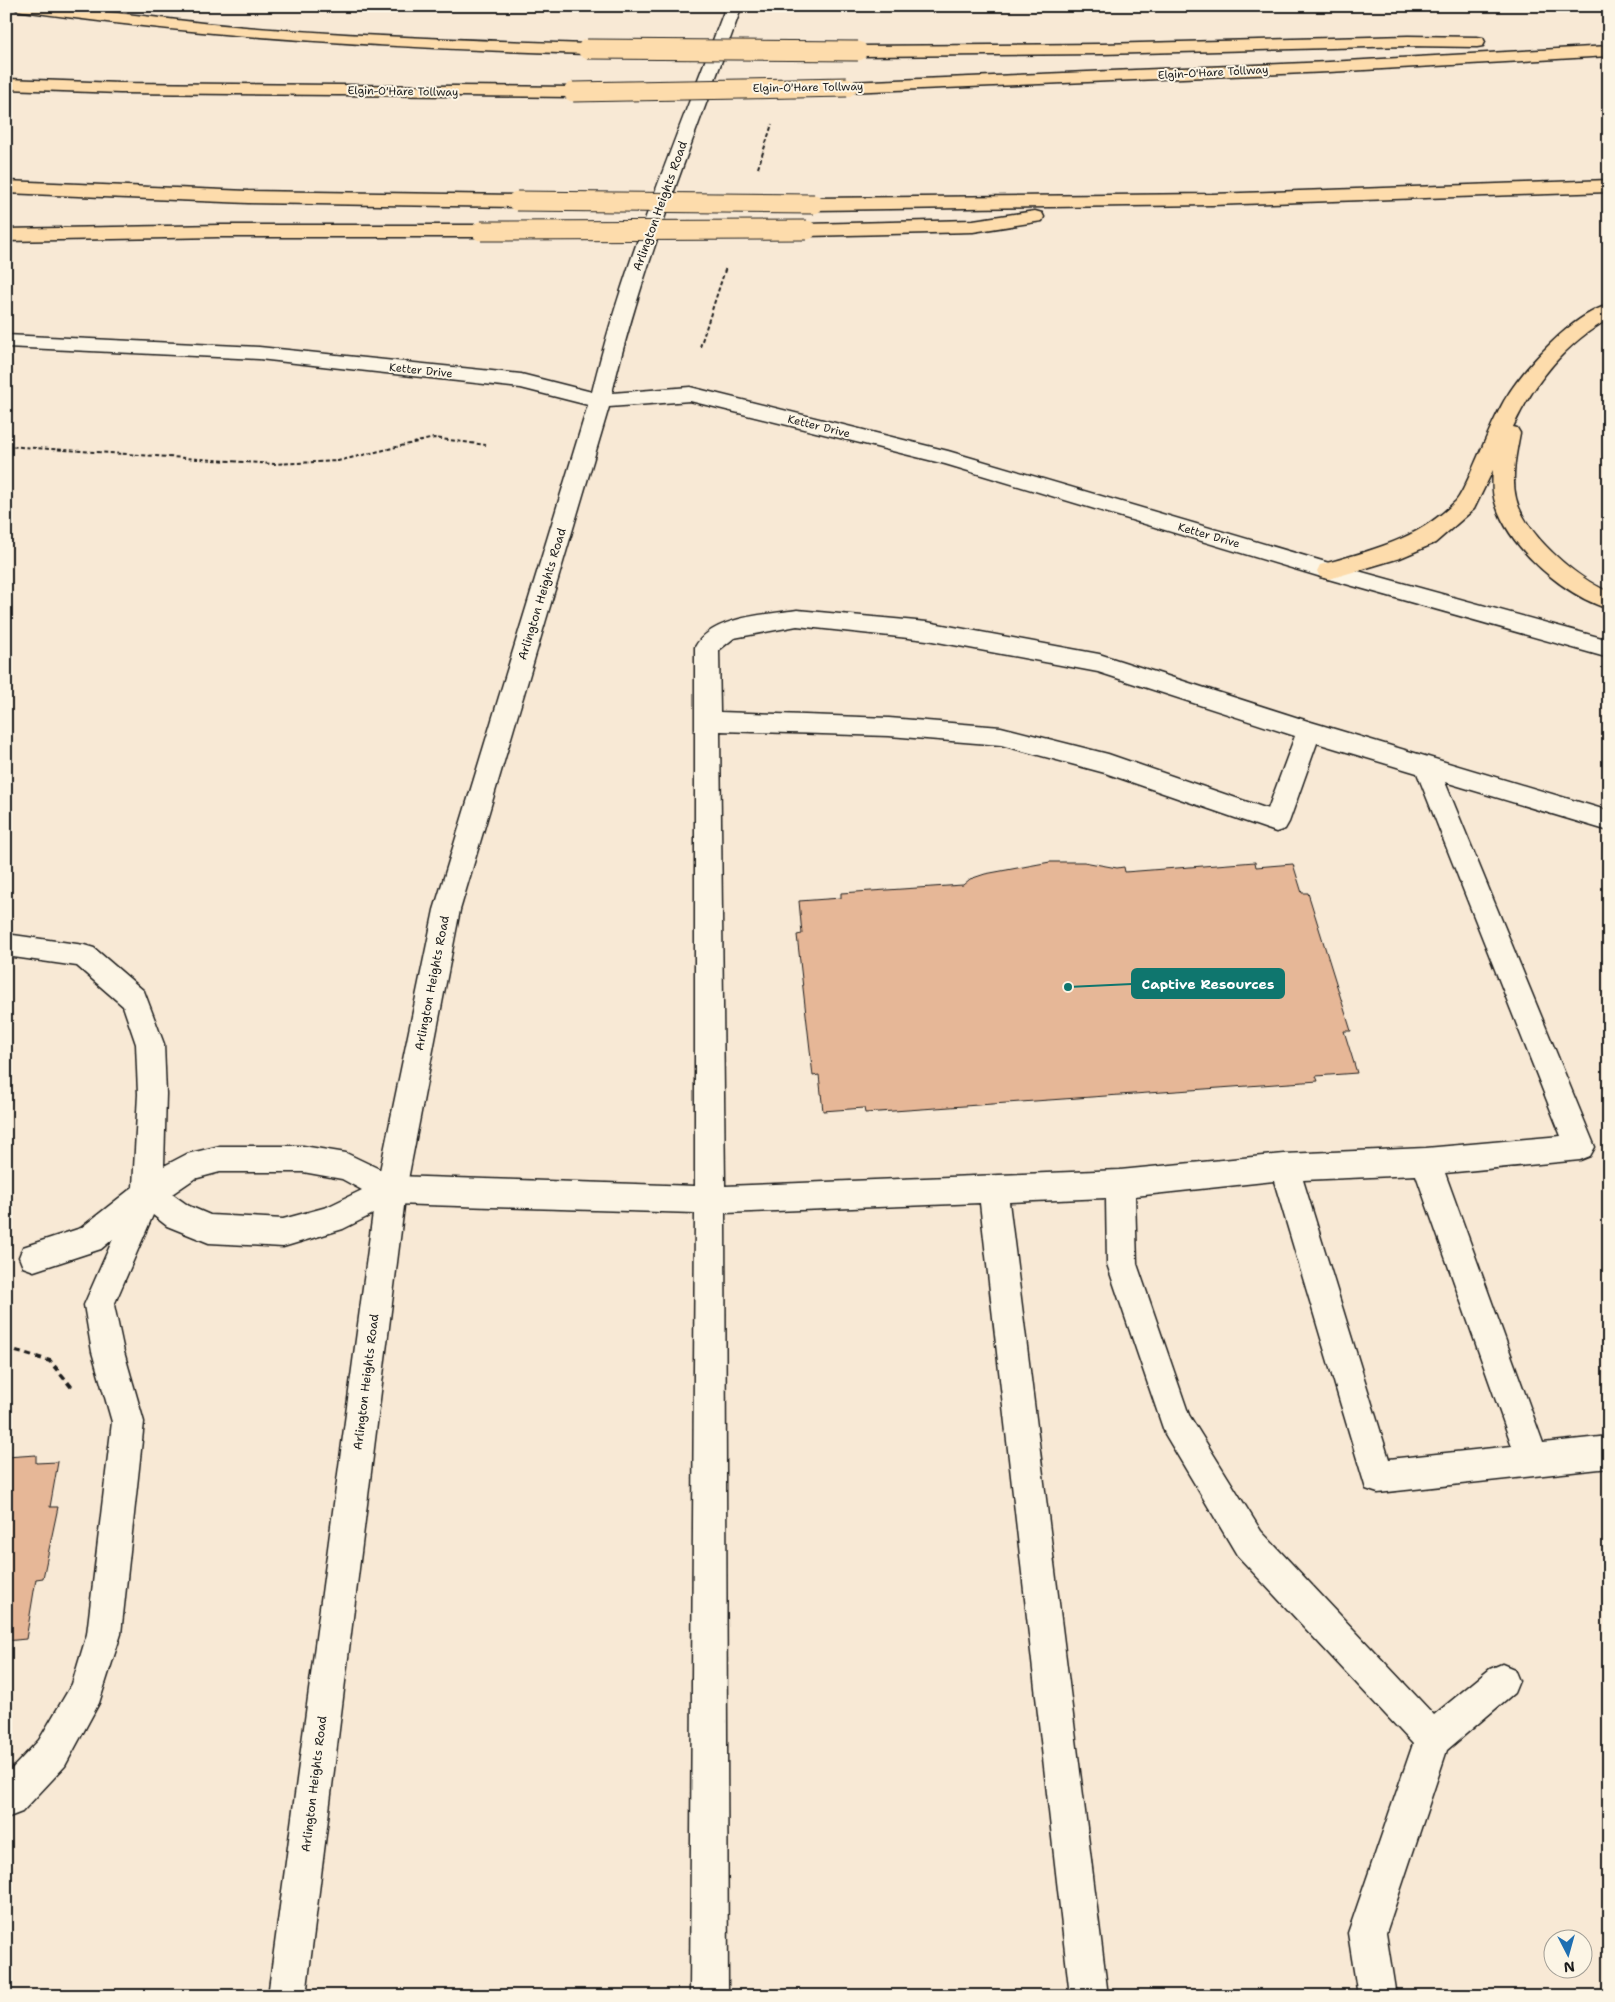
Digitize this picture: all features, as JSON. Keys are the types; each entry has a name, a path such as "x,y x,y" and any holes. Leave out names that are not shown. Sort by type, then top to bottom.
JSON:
{"highway":[{"path":"22,6 192,27 309,37 587,50 858,52 1101,49 1408,41 1609,45"},
{"name":"Elgin-O'Hare Tollway","path":"6,84 120,88 574,92 847,87 1329,67 1609,51"},
{"path":"6,187 248,197 814,204 1132,202 1423,195 1609,186"},
{"path":"6,235 220,231 807,230 973,226 1132,202"},
{"path":"1328,571 1392,552 1427,538 1466,504 1514,402 1536,371 1564,342 1594,319 1609,311"},
{"path":"1514,402 1503,474 1507,506 1527,540 1559,571 1599,598 1609,601"}],"street":[{"name":"Arlington Heights Road","path":"287,1996 391,1190 447,910 600,401 616,334 638,266 734,6"},
{"name":"Ketter Drive","path":"6,341 259,353 521,381 600,401 690,394 948,458 1328,571 1609,649"},
{"path":"710,1996 710,1200 707,647 727,631 797,618 927,630 1099,663 1309,731 1609,821"},
{"path":"707,721 889,727 1002,736 1108,764 1276,822 1309,731"},
{"path":"34,1258 90,1239 148,1193 187,1167 220,1158 302,1159 346,1166 391,1190 710,1200 1120,1184 1284,1167 1426,1161 1580,1147 1428,767"},
{"path":"6,945 84,956 134,999 150,1044 152,1094 148,1193 99,1305 108,1352 128,1422 104,1634 87,1691 52,1753 9,1799"},
{"path":"1426,1161 1534,1460"},
{"path":"1284,1167 1378,1477 1609,1452"},
{"path":"1120,1184 1122,1264 1176,1423 1249,1543 1432,1738"},
{"path":"993,1189 1089,1996"},
{"path":"148,1193 178,1216 209,1229 283,1233 332,1219 391,1190"},
{"path":"1377,1996 1367,1933 1432,1738 1502,1681"}],"path":[{"path":"6,446 274,464 338,461 434,438 486,444"},
{"path":"6,1348 50,1361 73,1390 79,1412 121,1397"}],"building":[{"path":"1050,862 1084,862 1117,868 1124,867 1125,872 1255,862 1256,867 1293,864 1302,893 1308,893 1351,1031 1344,1031 1357,1073 1316,1076 1318,1081 865,1113 864,1108 823,1111 819,1075 813,1076 797,935 802,934 799,901 841,898 841,893 963,885 970,879 985,874"},
{"path":"36,1455 36,1463 58,1462 50,1507 58,1507 43,1578 36,1579 26,1639 6,1641 6,1457"}],"place":[{"name":"Captive Resources","path":"1068,987"}]}
